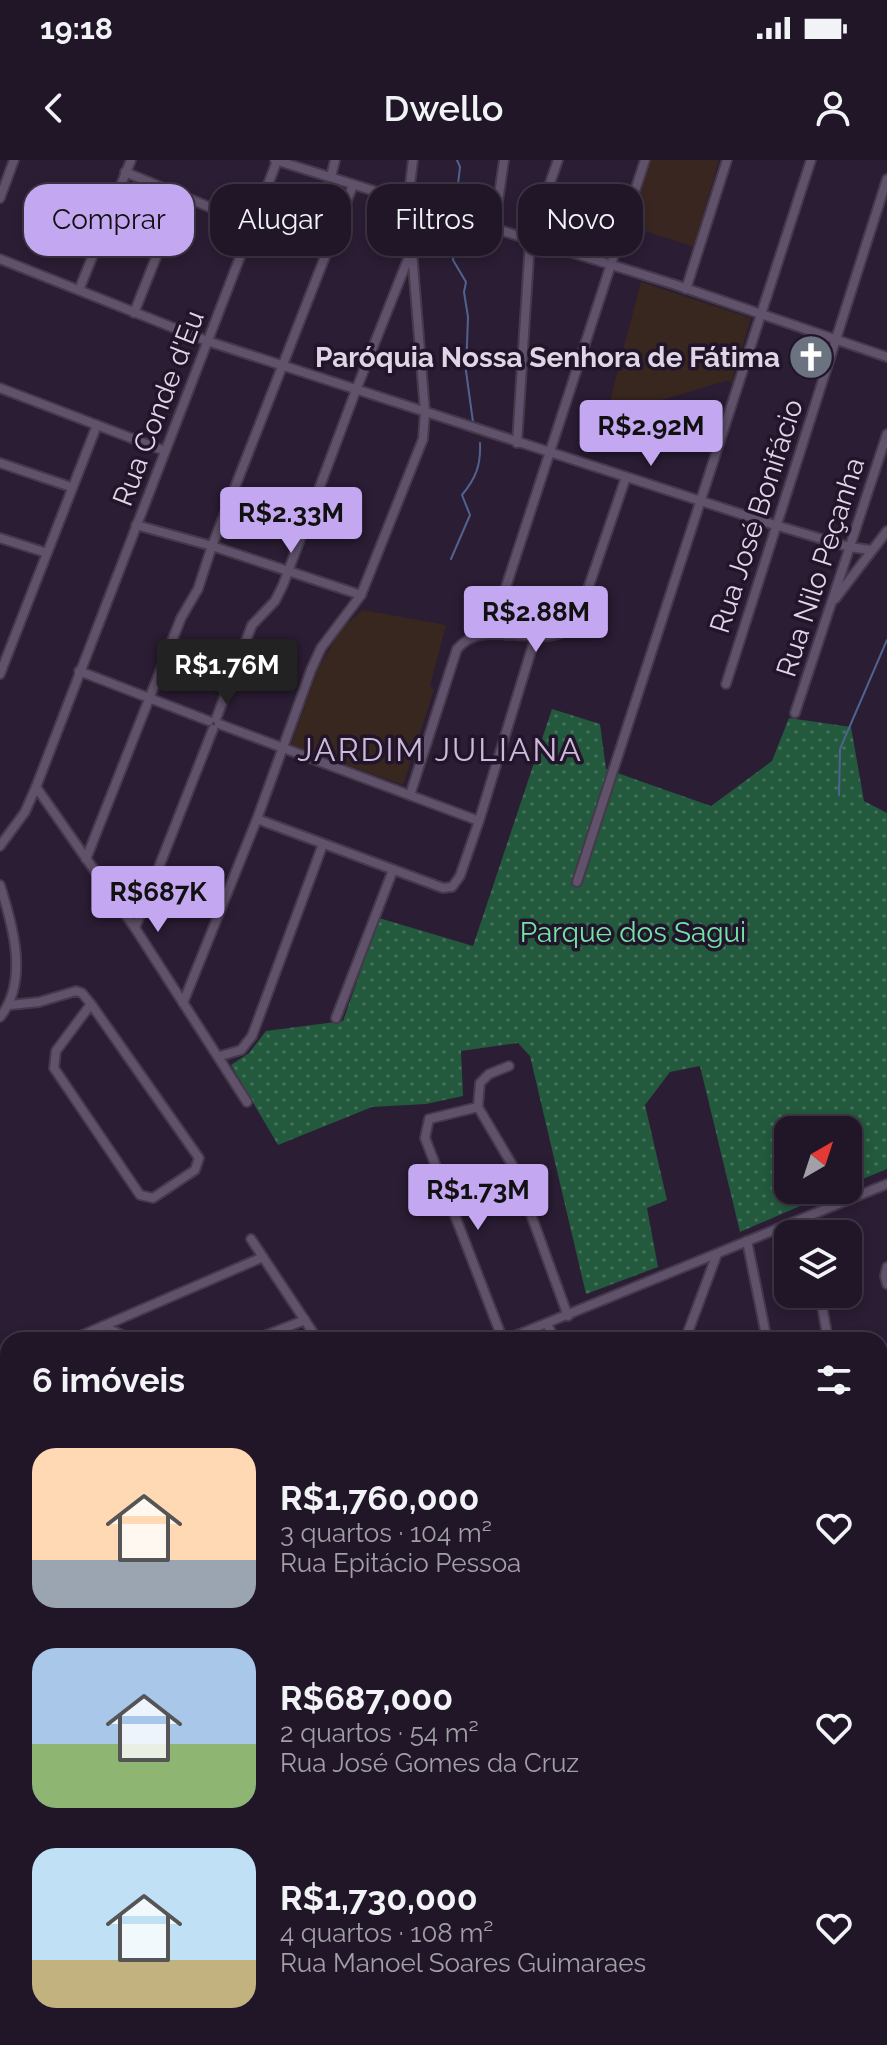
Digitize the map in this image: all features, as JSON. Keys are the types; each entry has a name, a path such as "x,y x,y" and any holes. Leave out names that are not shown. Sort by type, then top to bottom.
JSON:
{"street":[{"path":"0,198 14,160"},
{"path":"79,290 131,160"},
{"path":"276,160 367,189"},
{"name":"Rua Conde d'Eu","path":"0,846 25,812 36,787 276,160"},
{"path":"331,177 335,160"},
{"path":"410,184 413,160"},
{"path":"501,184 504,160"},
{"path":"550,184 558,160"},
{"path":"482,634 501,602 645,160"},
{"path":"686,289 727,160"},
{"path":"577,882 811,160"},
{"path":"125,172 151,184"},
{"name":"Rua José Bonifácio","path":"726,684 887,179"},
{"path":"86,859 181,618 198,589 353,185"},
{"path":"134,313 157,256"},
{"path":"135,928 252,625 275,601 288,571 410,256"},
{"path":"183,1003 257,819 319,651 361,595 420,449 425,432 425,412 410,256"},
{"path":"517,443 529,256"},
{"path":"580,256 887,357"},
{"path":"0,259 207,341 775,525 849,547 871,550"},
{"path":"0,388 165,451"},
{"path":"0,674 97,425"},
{"name":"Rua Nilo Peçanha","path":"795,713 887,434"},
{"path":"0,463 71,487"},
{"path":"410,795 453,656 463,642 482,634 535,638 564,632 576,624 626,477"},
{"path":"136,525 212,546 361,595"},
{"path":"829,606 887,531"},
{"path":"0,538 47,553"},
{"path":"501,602 507,635"},
{"path":"257,819 443,888 452,887 460,876 479,821 535,638"},
{"path":"79,671 479,821"},
{"path":"36,787 135,928 247,1102"},
{"path":"220,1056 241,1050 252,1036 323,844"},
{"path":"336,1018 393,870"},
{"path":"0,885 10,915 16,956 16,981 10,1005 0,1017"},
{"path":"10,1005 39,1002 76,991 85,995 199,1158 195,1170 153,1198 140,1195 54,1068 53,1055 91,1004"},
{"path":"509,1066 489,1074 480,1083 478,1107 514,1168 568,1316"},
{"path":"478,1107 430,1119 426,1129 428,1149 501,1332"},
{"path":"526,1332 887,1184"},
{"path":"251,1239 313,1332"},
{"path":"747,1241 765,1332"},
{"path":"688,1332 717,1254"},
{"path":"89,1332 263,1257"},
{"path":"887,1267 887,1284"},
{"path":"822,1308 827,1332"},
{"path":"274,1332 305,1320"},
{"path":"547,1324 551,1332"},
{"path":"103,1326 115,1332"}],"shaded area":[{"path":"651,160 719,160 694,247 643,230 643,185"},
{"path":"641,282 751,318 731,385 729,380 661,400 653,430 607,412"},
{"path":"363,610 446,625 430,686 434,690 403,785 291,745 318,669 341,629"}],"green space":[{"name":"Parque dos Sagui","path":"552,709 600,724 606,769 711,806 772,761 789,718 851,727 864,801 887,813 887,1169 862,1179 862,1116 774,1116 774,1204 805,1204 740,1232 700,1066 670,1072 645,1105 667,1200 647,1208 658,1267 586,1294 530,1056 518,1043 461,1051 463,1096 426,1104 372,1107 278,1145 231,1065 249,1053 266,1031 343,1021 379,918 473,946"}],"waterway":[{"path":"457,160 460,167 458,184"},
{"path":"453,256 466,282 466,371 473,422"},
{"path":"451,559 470,515 462,495 477,471 480,443"},
{"path":"839,795 840,749 887,640"}],"place":[{"name":"Paróquia Nossa Senhora de Fátima","path":"811,357"}],"district":[{"name":"JARDIM JULIANA","path":"440,750"}]}
